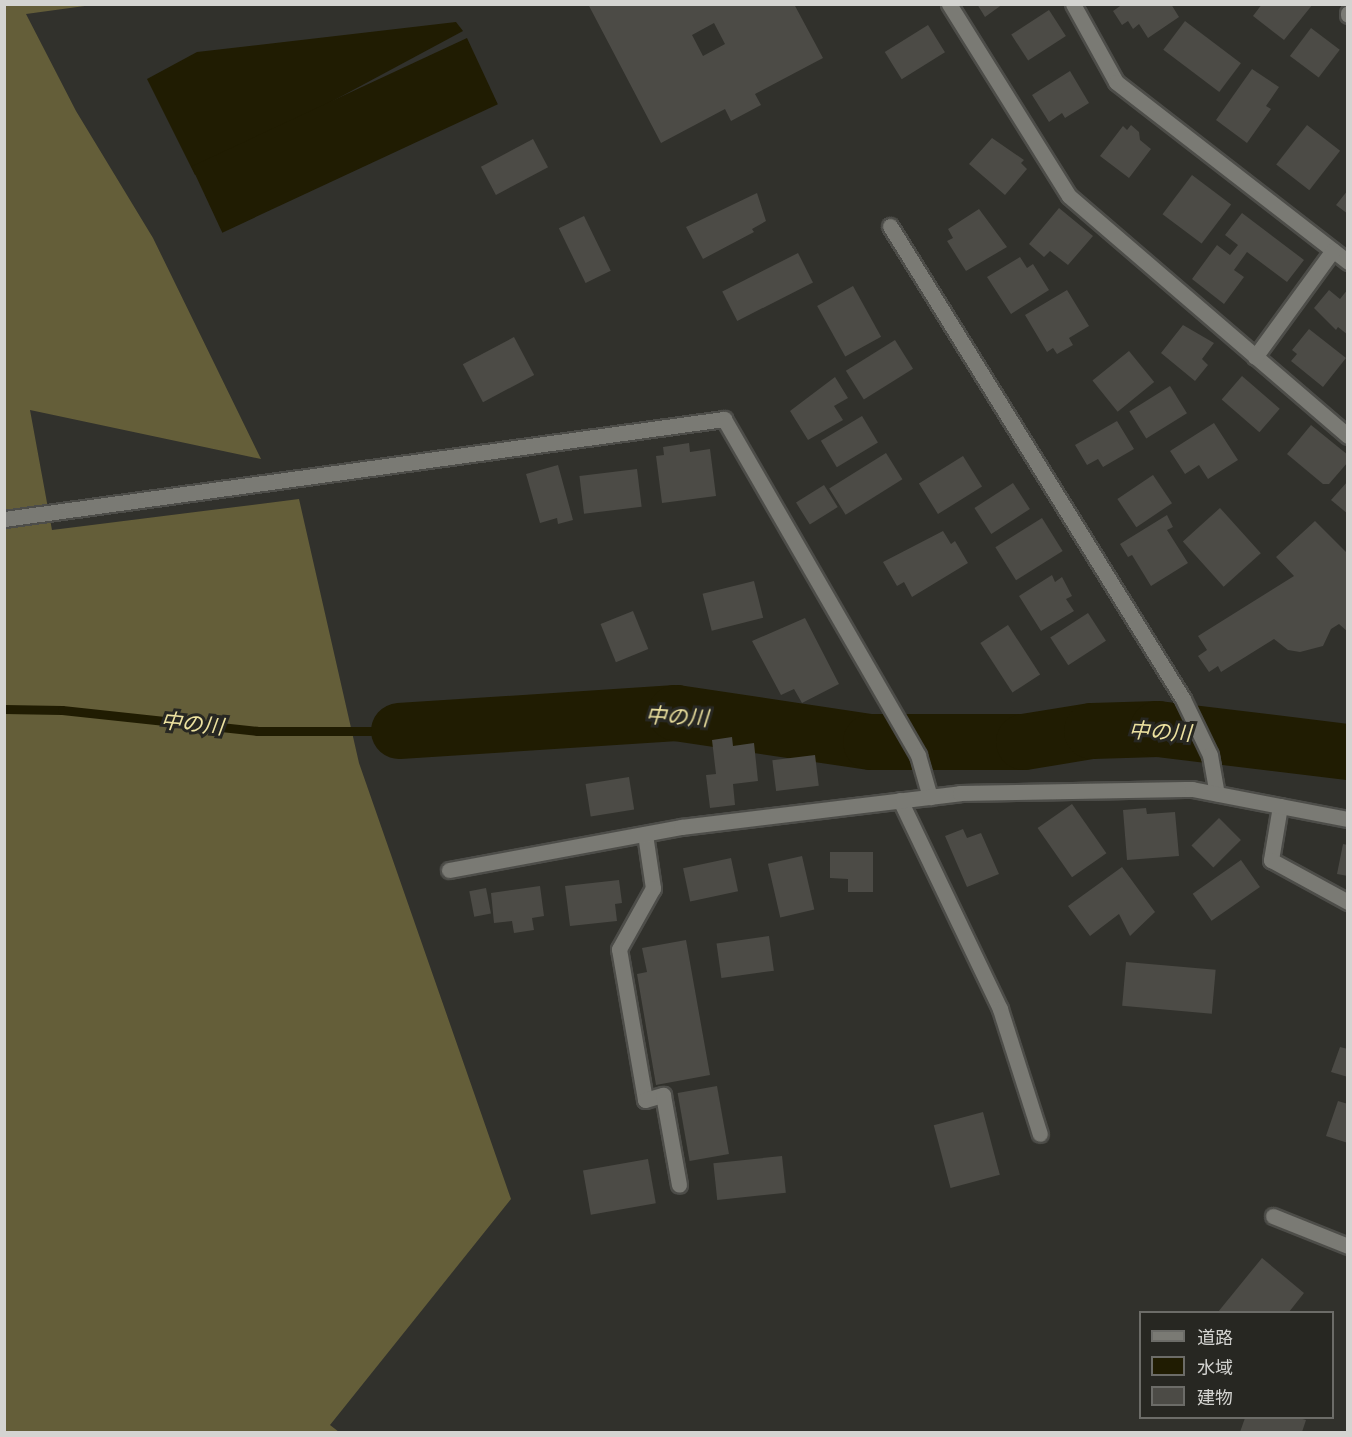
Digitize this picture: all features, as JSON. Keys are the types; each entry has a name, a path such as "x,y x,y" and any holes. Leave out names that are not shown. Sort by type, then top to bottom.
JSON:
{"street":[{"path":"950,4 1069,196 1347,435"},
{"path":"1073,4 1116,82 1347,262"},
{"path":"890,226 1183,699 1210,755 1217,793"},
{"path":"1255,357 1333,250"},
{"path":"4,519 724,419 918,755 930,797"},
{"path":"449,870 645,834 960,793 1192,789 1347,819"},
{"path":"900,800 1000,1009 1040,1134"},
{"path":"1280,806 1271,861 1347,902"},
{"path":"645,834 653,888 619,949 645,1100 663,1095 679,1185"},
{"path":"1273,1216 1347,1246"}],"shaded area":[{"path":"5,5 92,5 26,14 76,111 153,238 261,459 30,410 52,530 299,499 359,763 511,1199 330,1425 339,1432 5,1432"}],"water":[{"path":"456,22 463,31 195,175 147,79 197,52"},
{"path":"467,38 498,104 222,233 191,166"}],"building":[{"path":"588,4 794,4 823,58 755,94 761,105 731,121 725,109 661,143","holes":["714,23 725,44 703,56 692,35"]},
{"path":"977,4 1003,4 985,17"},
{"path":"1123,4 1171,4 1179,17 1148,38 1139,24 1133,29 1128,21 1122,25 1113,11"},
{"path":"1262,4 1313,4 1284,40 1253,16"},
{"path":"1049,10 1066,36 1028,61 1011,35"},
{"path":"1185,21 1241,63 1219,92 1163,50"},
{"path":"928,25 945,52 902,79 885,52"},
{"path":"1311,28 1340,50 1319,78 1290,56"},
{"path":"1252,69 1279,87 1266,106 1271,109 1247,143 1216,120"},
{"path":"1070,71 1089,103 1065,118 1062,113 1049,122 1032,95"},
{"path":"1131,125 1139,132 1140,140 1151,149 1129,178 1100,156 1123,126 1127,130"},
{"path":"1307,125 1340,151 1309,190 1276,164"},
{"path":"992,138 1024,160 1021,163 1027,169 1005,195 969,164"},
{"path":"533,139 548,167 496,195 481,167"},
{"path":"1192,175 1231,204 1202,244 1163,214"},
{"path":"1348,190 1348,214 1336,205"},
{"path":"757,193 766,221 752,229 754,232 703,259 686,227"},
{"path":"1059,208 1093,236 1068,265 1050,251 1044,257 1029,244"},
{"path":"979,209 1007,247 966,271 947,241 953,238 948,229"},
{"path":"1242,213 1304,260 1287,282 1247,252 1234,270 1244,277 1224,304 1192,279 1217,245 1230,255 1238,245 1225,235"},
{"path":"584,216 611,271 586,283 559,228"},
{"path":"798,253 813,282 737,321 722,292"},
{"path":"1020,257 1027,268 1033,264 1049,290 1011,314 987,277"},
{"path":"853,286 881,337 845,357 817,306"},
{"path":"1348,289 1348,335 1338,327 1336,330 1314,308 1329,290 1340,299"},
{"path":"1067,290 1089,326 1069,338 1073,345 1057,354 1053,348 1047,352 1025,315"},
{"path":"1183,325 1214,343 1202,359 1208,365 1195,381 1161,353"},
{"path":"1309,329 1346,358 1323,387 1291,361 1297,354 1292,350"},
{"path":"514,337 534,375 483,402 463,364"},
{"path":"895,340 913,369 864,400 846,371"},
{"path":"1129,351 1154,382 1118,412 1092,381"},
{"path":"1242,376 1280,409 1259,432 1222,399"},
{"path":"835,377 848,398 834,406 843,420 808,440 790,411"},
{"path":"1170,386 1187,413 1146,439 1129,411"},
{"path":"862,416 878,443 837,467 821,441"},
{"path":"1117,421 1134,449 1103,467 1098,459 1087,465 1075,445"},
{"path":"1214,423 1238,460 1208,479 1199,465 1185,474 1170,451"},
{"path":"1311,425 1348,455 1348,462 1329,484 1323,484 1287,454"},
{"path":"689,443 690,452 710,449 716,496 662,503 656,456 664,455 663,447"},
{"path":"886,453 902,479 846,515 829,489"},
{"path":"963,456 982,487 938,514 919,484"},
{"path":"558,465 573,520 558,524 557,518 540,523 526,474"},
{"path":"637,469 642,507 584,514 579,476"},
{"path":"1153,475 1172,503 1136,527 1117,499"},
{"path":"1348,481 1348,514 1331,500"},
{"path":"1013,483 1030,509 991,534 974,508"},
{"path":"824,485 838,507 810,525 796,502"},
{"path":"1220,508 1261,553 1224,587 1183,541"},
{"path":"1167,515 1173,527 1167,530 1188,563 1151,586 1132,555 1128,557 1120,544"},
{"path":"1042,518 1063,551 1016,580 995,547"},
{"path":"1315,521 1348,554 1348,632 1339,624 1331,629 1323,646 1300,652 1288,650 1274,639 1221,672 1218,666 1209,672 1198,656 1207,650 1198,636 1294,576 1276,557"},
{"path":"943,531 951,544 955,541 968,563 912,597 904,582 897,586 883,562"},
{"path":"1052,575 1055,582 1062,577 1072,596 1066,599 1074,611 1041,631 1019,596"},
{"path":"754,581 763,618 712,631 703,594"},
{"path":"633,611 648,649 616,662 601,624"},
{"path":"1088,613 1106,641 1068,665 1050,638"},
{"path":"805,618 839,684 802,703 794,689 781,695 752,641"},
{"path":"1008,625 1040,674 1012,692 980,643"},
{"path":"732,737 733,746 754,743 758,781 733,784 735,805 710,808 706,775 716,774 712,740"},
{"path":"815,755 819,786 776,791 772,760"},
{"path":"629,777 634,810 591,816 586,784"},
{"path":"1072,804 1106,853 1072,877 1038,828"},
{"path":"1146,808 1147,814 1175,812 1179,856 1127,860 1123,810"},
{"path":"1219,818 1241,840 1213,867 1191,846"},
{"path":"963,829 967,838 981,833 999,874 967,887 945,836"},
{"path":"1343,844 1348,845 1348,876 1337,874"},
{"path":"830,852 873,852 873,892 848,892 848,879 830,878"},
{"path":"802,856 814,910 780,917 768,864"},
{"path":"731,858 738,891 690,901 683,868"},
{"path":"1241,860 1260,887 1212,921 1193,894"},
{"path":"1122,867 1155,912 1130,936 1119,914 1090,936 1068,906"},
{"path":"619,880 622,903 615,904 617,921 570,926 565,886"},
{"path":"540,886 544,916 532,918 534,930 514,933 512,921 494,923 491,893"},
{"path":"486,888 491,914 474,917 469,891"},
{"path":"769,936 774,971 721,978 717,943"},
{"path":"686,940 710,1075 656,1085 637,974 647,972 642,948"},
{"path":"1126,962 1216,970 1212,1014 1122,1006"},
{"path":"1340,1047 1348,1049 1348,1077 1331,1072"},
{"path":"717,1086 729,1154 690,1161 678,1093"},
{"path":"1338,1101 1348,1104 1348,1143 1326,1136"},
{"path":"983,1112 1000,1175 951,1188 934,1125"},
{"path":"782,1156 786,1193 717,1200 713,1163"},
{"path":"648,1159 656,1203 591,1215 583,1170"},
{"path":"1262,1258 1304,1293 1290,1311 1219,1311"},
{"path":"1245,1419 1306,1420 1302,1432 1240,1432"}],"waterway":[{"name":"中の川","path":"4,709 62,710 257,731 399,731"},
{"name":"中の川","path":"399,731 676,713 871,742 1024,742 1092,731 1158,729 1348,752"}]}
